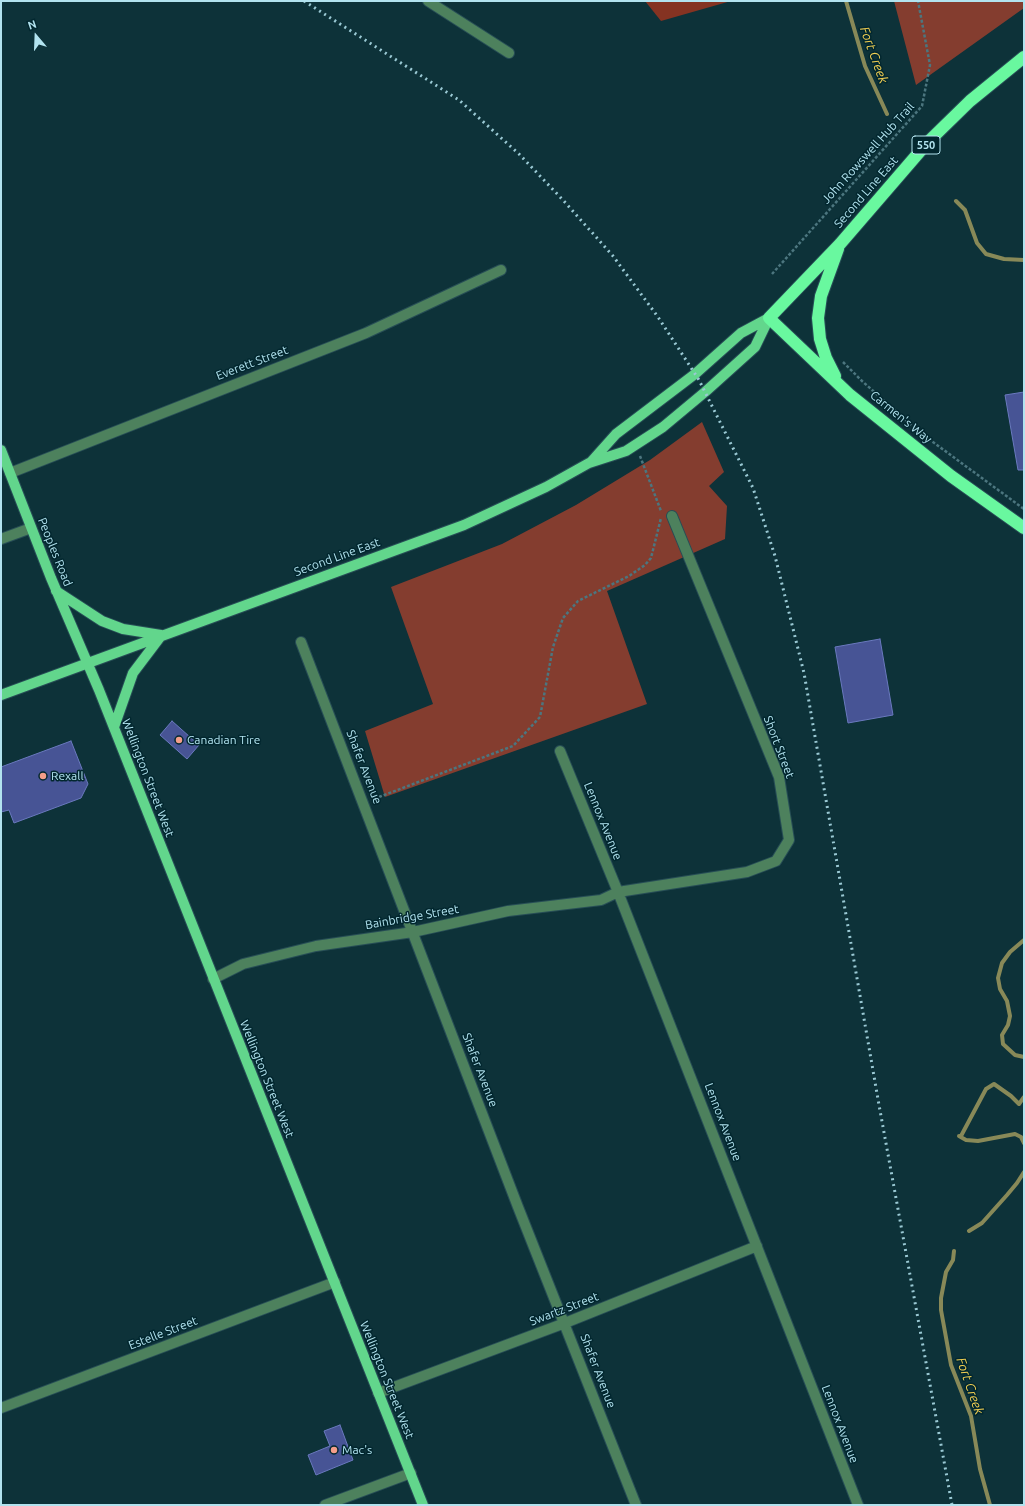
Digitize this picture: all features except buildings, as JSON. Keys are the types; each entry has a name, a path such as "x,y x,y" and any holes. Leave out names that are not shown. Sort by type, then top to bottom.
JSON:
{"highway":[{"name":"Second Line East","path":"769,318 840,244 928,142 970,101 1024,57"},
{"path":"839,384 826,358 820,339 818,318 821,296 840,244"},
{"name":"Carmen's Way","path":"769,318 839,384 951,476 1024,528"}],"main road":[{"name":"Second Line East","path":"589,463 616,434 695,374 741,333 769,318"},
{"name":"Second Line East","path":"88,662 464,525 546,487 589,463 626,451 663,427 755,347 769,318"},
{"name":"Peoples Road","path":"1,450 56,591 88,662"},
{"path":"56,591 102,621 123,629 162,636 133,673 114,727"},
{"name":"550","path":"1,696 88,662"},
{"name":"Wellington Street West","path":"88,662 423,1505"}],"street":[{"path":"428,1 509,54"},
{"name":"Everett Street","path":"10,473 366,333 501,270"},
{"name":"Short Street","path":"618,892 747,872 776,861 790,840 779,777 672,516"},
{"path":"1,539 31,528"},
{"name":"Shafer Avenue","path":"302,642 518,1207 636,1505"},
{"name":"Lennox Avenue","path":"560,751 618,892 858,1505"},
{"name":"Bainbridge Street","path":"213,979 243,964 316,946 413,932 508,911 601,900 618,892"},
{"name":"Swartz Street","path":"378,1393 565,1323 757,1246"},
{"name":"Estelle Street","path":"1,1408 335,1282"},
{"path":"325,1505 410,1473"}],"path":[{"name":"John Rowswell Hub Trail","path":"772,274 922,106 930,65 918,1"},
{"path":"840,359 862,382 918,431 1024,509"},
{"path":"379,798 513,746 540,717 553,647 563,618 578,601 629,576 645,565 651,558 662,510 640,456"}],"shaded area":[{"path":"645,1 731,1 661,21"},
{"path":"894,1 1024,1 1024,8 916,85"},
{"path":"702,422 724,472 709,486 727,506 725,539 607,591 647,704 385,797 365,731 433,704 391,587 502,544 576,505 650,460"}],"waterway":[{"name":"Fort Creek","path":"846,1 865,66 887,114"},
{"name":"Fort Creek","path":"956,201 965,210 977,243 986,254 1004,259 1024,260"},
{"name":"Fort Creek","path":"1024,940 1010,952 1002,963 998,978 1000,989 1007,1001 1010,1016 1008,1025 1002,1035 1003,1044 1015,1055 1024,1057"},
{"name":"Fort Creek","path":"1024,1097 1019,1104 1011,1096 994,1084 986,1089 961,1136 959,1136 966,1140 978,1141 1015,1134 1021,1137 1024,1143"},
{"name":"Fort Creek","path":"969,1231 982,1223 1017,1183 1024,1172"},
{"name":"Fort Creek","path":"954,1251 953,1260 946,1272 941,1298 941,1310 951,1365 971,1416 980,1469 990,1505"}],"railway":[{"path":"304,1 459,100 519,154 562,199 613,256 658,317 699,380 753,488 775,556 804,673 879,1105 952,1505"}],"place":[{"name":"Canadian Tire","path":"179,740"},
{"name":"Rexall","path":"43,776"},
{"name":"Mac's","path":"334,1450"}]}
